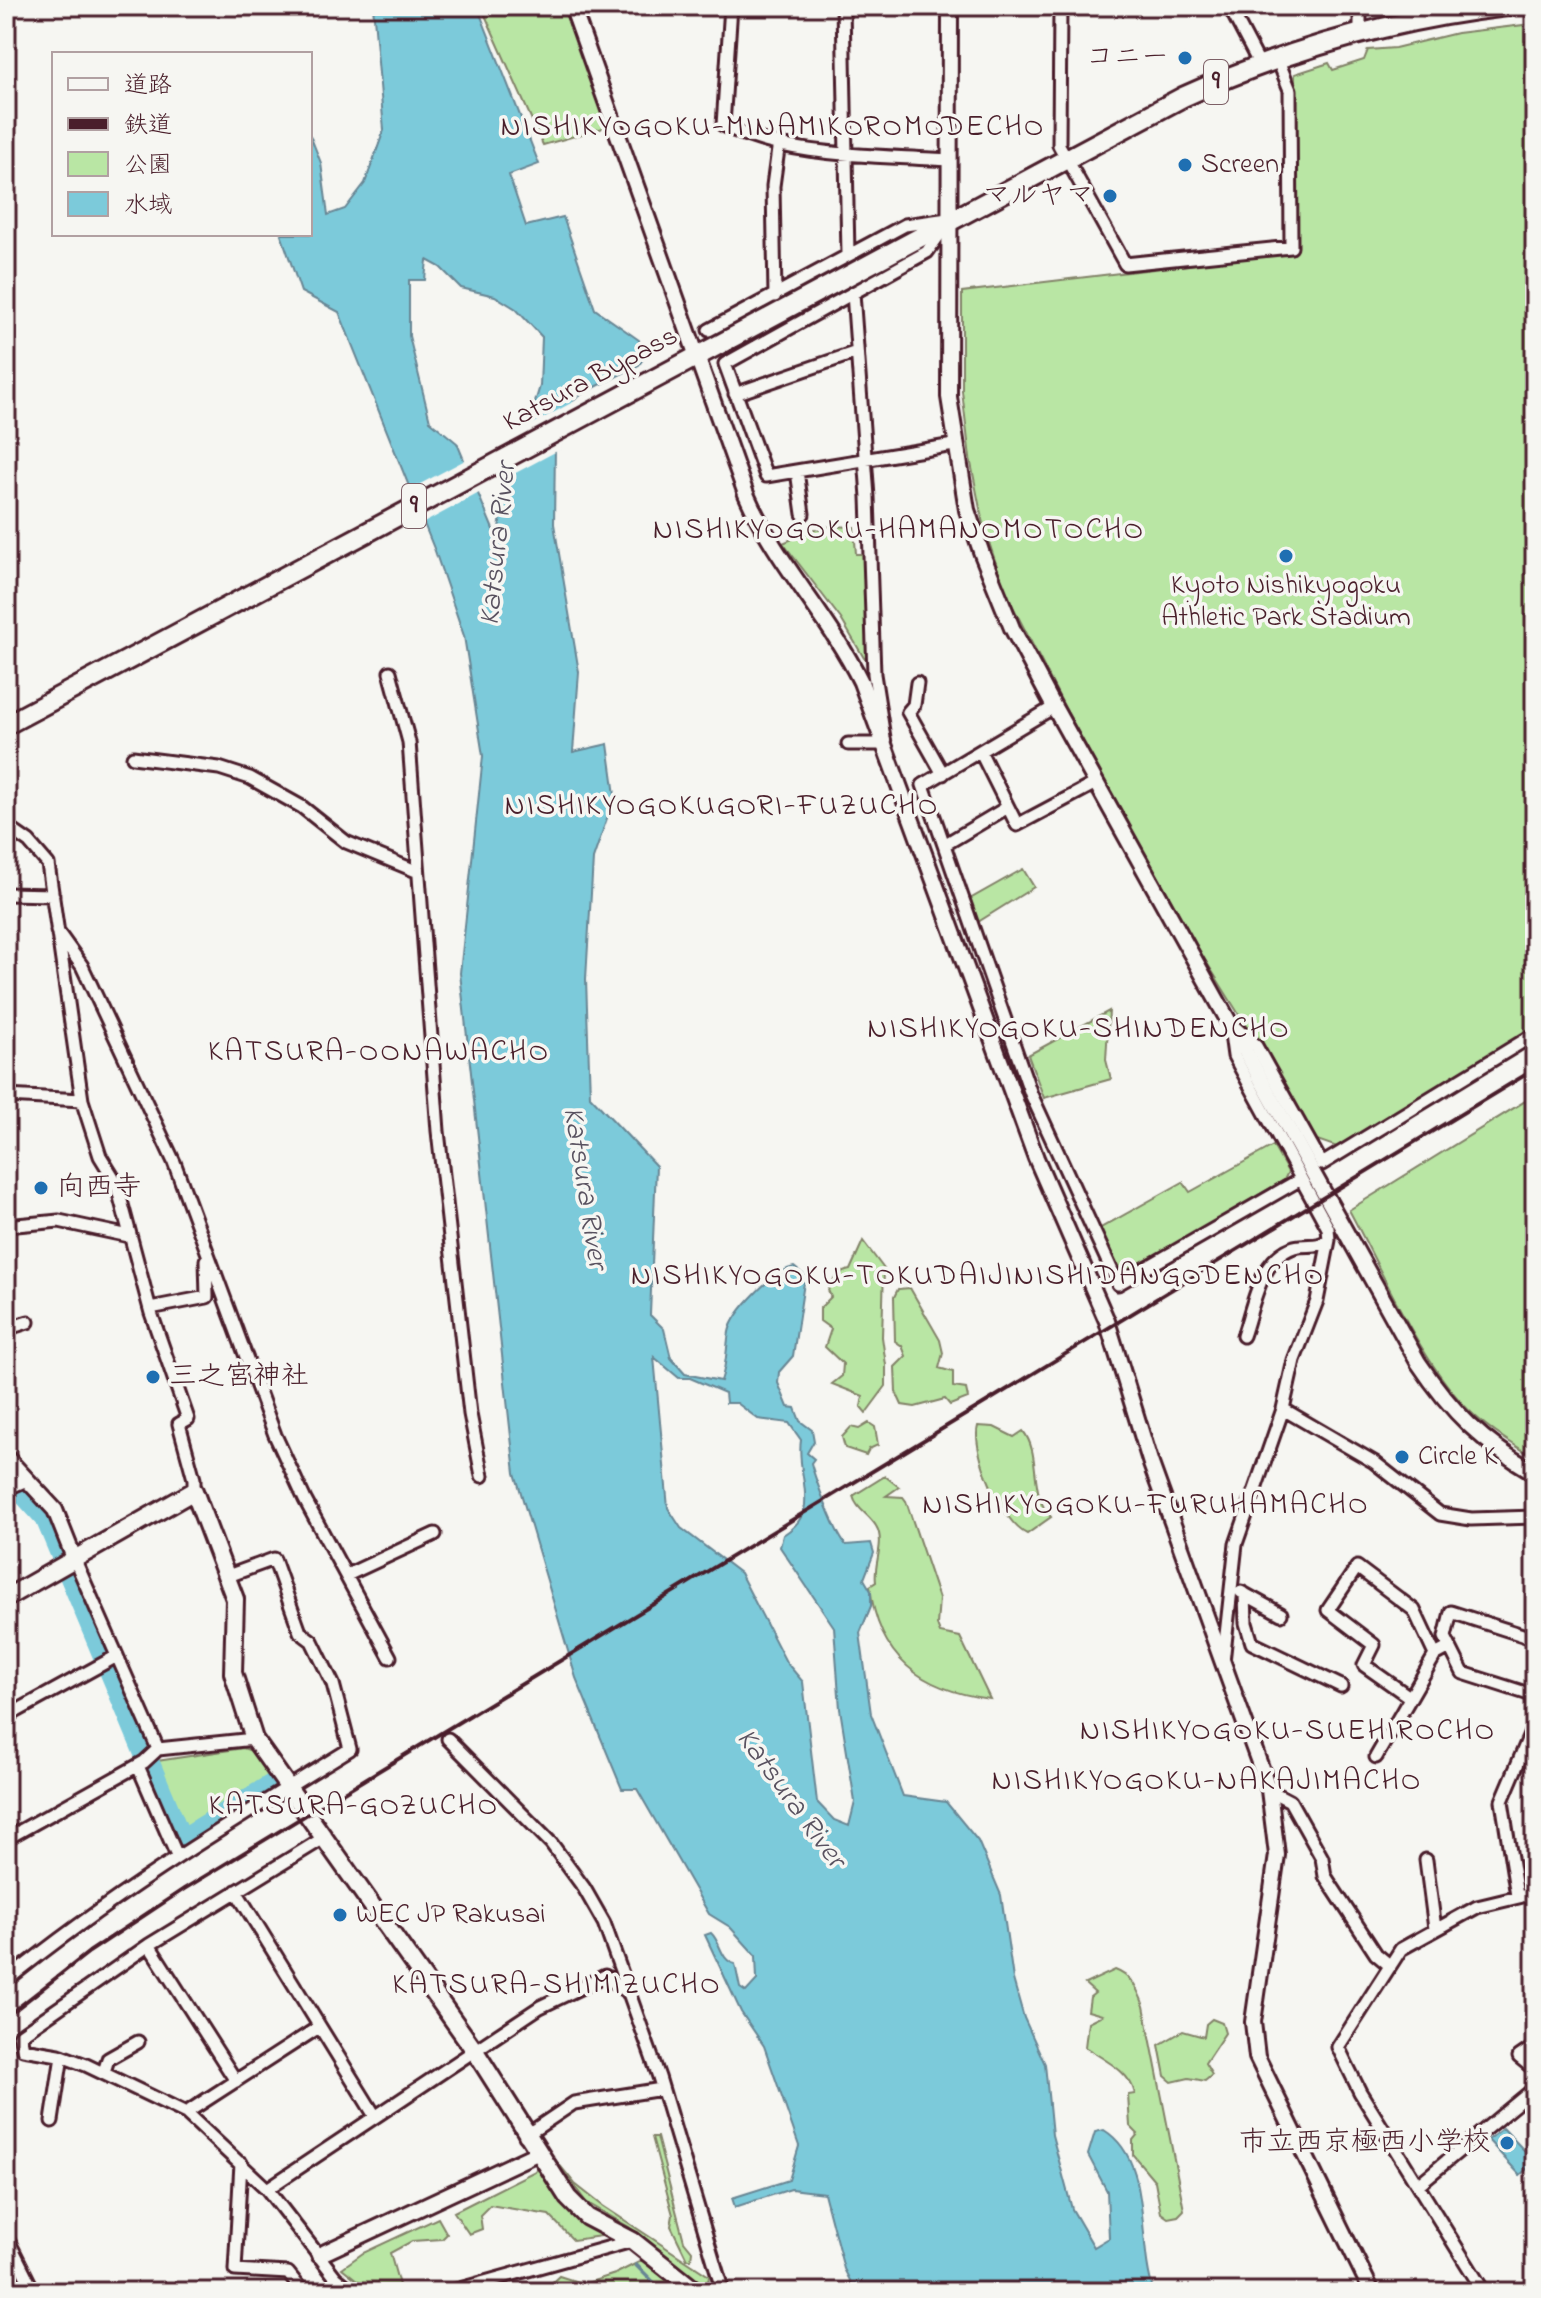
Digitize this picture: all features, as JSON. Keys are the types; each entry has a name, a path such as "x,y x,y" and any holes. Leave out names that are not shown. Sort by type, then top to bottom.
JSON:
{"highway":[{"name":"9","path":"949,219 1183,97 1268,61 1360,33 1507,6"},
{"name":"Katsura Bypass","path":"6,725 949,219"}],"main road":[{"path":"6,1598 194,1491 235,1599 233,1673 254,1739 475,2051 525,2136 568,2198 587,2217 633,2241 697,2292"}],"street":[{"path":"572,6 690,358 771,547 840,640 861,682 1036,1158 1110,1328 1151,1464 1269,1790 1277,1855 1253,2022 1257,2057 1372,2292"},
{"path":"731,6 721,121 729,128 779,142 849,153 949,160"},
{"path":"843,6 849,153 848,255"},
{"path":"950,6 947,353 954,445 967,510 995,592 1054,707 1418,1362 1445,1403 1496,1450 1535,1473"},
{"path":"1060,6 1058,129 1065,158 1125,264 1291,247 1290,90 1229,6"},
{"path":"1360,6 1360,33"},
{"path":"775,296 773,186 779,142"},
{"path":"709,330 905,225 949,219"},
{"path":"949,219 927,252 726,361 766,476 954,445"},
{"path":"853,293 874,674 885,744"},
{"path":"735,394 857,352"},
{"path":"797,471 803,514"},
{"path":"390,672 409,742 419,857 416,871 438,1131 468,1405 482,1476"},
{"path":"917,683 914,705 908,712 943,774"},
{"path":"1054,707 923,785 1031,1094 1118,1284 1301,1179"},
{"path":"848,744 885,744"},
{"path":"981,753 1017,825 1096,783"},
{"path":"133,757 219,768 250,778 278,791 346,842 416,871"},
{"path":"944,845 1008,807"},
{"path":"6,826 44,856 53,895 82,1100 100,1156 116,1182 150,1308 188,1419 179,1424 194,1479 194,1491"},
{"path":"6,894 53,895"},
{"path":"57,931 82,966 174,1162 275,1435 305,1500 390,1657"},
{"path":"1223,1662 1236,1544 1283,1409 1294,1360 1317,1301 1329,1240 1328,1228 1234,1056 1229,1022"},
{"path":"1229,1022 1256,1046 1322,1164 1535,1034"},
{"path":"6,1096 82,1100"},
{"path":"6,1226 59,1221 129,1236"},
{"path":"1243,1336 1268,1264 1295,1247 1318,1248 1329,1240"},
{"path":"150,1308 207,1297 208,1255"},
{"path":"6,1329 28,1322"},
{"path":"1283,1409 1374,1462 1440,1514 1471,1519 1535,1517"},
{"path":"6,1457 17,1485 55,1510 69,1562 148,1758 177,1856"},
{"path":"347,1575 435,1534"},
{"path":"6,1981 64,1934 177,1856 350,1749 333,1684 312,1641 300,1632 274,1559 228,1576"},
{"path":"1408,1696 1364,1665 1374,1645 1328,1610 1357,1567 1414,1610 1435,1655"},
{"path":"1233,1588 1281,1614"},
{"path":"1245,1594 1252,1643 1341,1686"},
{"path":"1535,1639 1451,1612 1445,1637 1463,1673 1535,1696"},
{"path":"1376,1757 1408,1696 1435,1655 1450,1647"},
{"path":"6,1717 110,1659"},
{"path":"1517,1896 1502,1801 1535,1723"},
{"path":"6,1839 148,1758 254,1739"},
{"path":"448,1739 532,1822 584,1888 604,1923 662,2089 723,2292"},
{"path":"1269,1790 1290,1801 1322,1858 1325,1876 1376,1954 1388,1964"},
{"path":"322,1839 149,1945 20,2035 23,2049 62,2056 104,2072 186,2113 267,2189 336,2278 354,2292"},
{"path":"1426,1860 1435,1929"},
{"path":"236,1891 375,2116"},
{"path":"1484,2292 1360,2092 1338,2047 1388,1964 1401,1949 1477,1907 1535,1893"},
{"path":"149,1945 236,2081"},
{"path":"267,2189 540,2007 605,1976 630,1994"},
{"path":"186,2113 319,2027"},
{"path":"104,2072 108,2059 138,2042"},
{"path":"1535,2046 1519,2057 1535,2070"},
{"path":"52,2121 62,2056"},
{"path":"1419,2184 1535,2088"},
{"path":"525,2136 574,2103 662,2089"},
{"path":"319,2255 537,2153"},
{"path":"241,2163 235,2270 288,2273 303,2292"},
{"path":"6,2236 34,2292"},
{"path":"449,2292 633,2241"},
{"path":"6,2270 18,2292"}],"green space":[{"path":"481,6 568,6 610,126 543,145"},
{"path":"1524,25 1524,41 1535,42 1535,1027 1337,1147 1317,1140 1202,955 1065,708 1005,591 983,524 970,458 962,391 962,292 1295,252 1295,74 1329,63 1333,70 1364,60 1368,50 1395,48 1457,33"},
{"path":"829,526 854,527 856,554 864,554 870,658 864,658 841,619 783,543 815,529 829,532"},
{"path":"1023,869 1034,887 978,922 970,899"},
{"path":"1109,1011 1106,1060 1111,1079 1044,1098 1028,1055"},
{"path":"1535,1095 1535,1458 1477,1418 1445,1382 1414,1335 1349,1210"},
{"path":"1273,1146 1288,1172 1284,1180 1126,1273 1119,1272 1099,1229 1183,1182 1190,1192"},
{"path":"863,1241 884,1269 882,1337 886,1365 886,1386 866,1413 861,1407 863,1396 832,1384 842,1376 843,1364 825,1347 831,1329 820,1321 820,1308 831,1297 830,1286 839,1274 850,1270"},
{"path":"910,1288 940,1340 943,1353 939,1368 953,1372 953,1387 966,1389 968,1398 950,1405 945,1399 915,1407 902,1405 896,1392 895,1367 906,1356 902,1346 895,1341 894,1297 898,1289"},
{"path":"869,1423 875,1427 878,1445 869,1449 866,1455 845,1448 842,1437 851,1427 859,1429"},
{"path":"978,1426 994,1427 1014,1437 1023,1431 1029,1440 1040,1497 1051,1517 1027,1534 1008,1516 990,1485 979,1452"},
{"path":"885,1476 899,1487 886,1496 903,1497 906,1501 939,1599 937,1625 940,1633 960,1637 990,1699 943,1688 924,1678 893,1651 882,1633 870,1586 876,1582 879,1532 853,1496"},
{"path":"243,1748 255,1752 272,1780 184,1834 154,1764 157,1761"},
{"path":"1115,1970 1130,1980 1144,2006 1184,2210 1178,2216 1168,2218 1161,2213 1155,2181 1133,2155 1133,2140 1138,2134 1130,2126 1128,2095 1135,2094 1132,2086 1115,2067 1085,2047 1088,2022 1102,2015 1088,2011 1090,1997 1095,1993 1085,1984"},
{"path":"1212,2019 1222,2023 1225,2033 1205,2063 1212,2075 1205,2081 1189,2078 1172,2082 1165,2076 1159,2045 1183,2031 1204,2037 1206,2024"},
{"path":"652,2137 657,2137 684,2241 692,2251 691,2259 687,2259 671,2226 673,2215"},
{"path":"553,2157 575,2184 603,2206 709,2276 707,2290 629,2227 586,2202"},
{"path":"537,2170 546,2172 608,2235 573,2240 549,2215 490,2205 480,2215 482,2229 469,2234 454,2212"},
{"path":"438,2218 447,2234 442,2239 412,2241 390,2253 401,2292 372,2292 342,2268 363,2253"},
{"path":"645,2259 682,2292 542,2292 559,2276 584,2284 615,2274"}],"water":[{"name":"Katsura River","path":"373,6 477,6 539,164 509,175 526,226 563,217 595,309 639,340 644,357 639,365 576,397 555,447 554,524 579,672 573,752 608,744 615,795 593,859 586,979 590,1096 656,1166 650,1315 664,1329 671,1358 685,1374 721,1381 729,1332 746,1304 765,1284 785,1270 794,1267 805,1276 793,1356 779,1372 778,1383 788,1407 795,1408 800,1421 812,1430 814,1441 807,1453 814,1459 811,1463 817,1481 842,1539 846,1545 871,1543 874,1553 864,1579 871,1591 871,1606 860,1633 871,1714 903,1796 946,1802 978,1841 1001,1895 1013,1979 1024,2018 1045,2064 1052,2135 1072,2209 1094,2247 1109,2238 1107,2191 1088,2155 1095,2132 1104,2130 1120,2144 1137,2182 1154,2292 856,2292 844,2269 824,2193 791,2189 735,2207 732,2198 789,2180 799,2146 764,2046 741,2012 705,1935 711,1933 726,1959 735,1964 740,1988 746,1992 757,1980 756,1956 730,1927 709,1914 637,1789 622,1789 576,1678 515,1473 460,973 483,756 464,636 435,551 339,312 301,292 282,236 312,236 312,140 321,163 328,215 345,209 365,183 384,130","holes":["427,260 440,267 461,288 495,296 516,309 542,337 540,386 503,507 497,539 457,443 430,421 409,336 409,280 425,280","654,1357 679,1378 690,1378 725,1393 726,1403 737,1403 758,1419 789,1423 801,1440 805,1504 795,1525 783,1535 780,1547 834,1627 840,1709 855,1802 849,1826 834,1820 817,1802 803,1682 786,1662 740,1573 681,1528 668,1508"]},
{"path":"1503,2128 1535,2162 1520,2175 1488,2140"}],"pier":[{"path":"645,363 641,369 579,400 559,450 508,477 523,429"},
{"path":"467,459 481,492 420,525 407,491"}],"waterway":[{"path":"6,1474 46,1518 180,1837 185,1838 272,1785"},
{"path":"636,2265 663,2292"}],"railway":[{"path":"6,2017 89,1952 184,1889 1535,1069"}],"place":[{"name":"コニー","path":"1185,58"},
{"name":"Screen","path":"1185,165"},
{"name":"マルヤマ","path":"1110,196"},
{"name":"Kyoto Nishikyogoku Athletic Park Stadium","path":"1286,556"},
{"name":"向西寺","path":"41,1188"},
{"name":"三之宮神社","path":"153,1377"},
{"name":"Circle K","path":"1402,1457"},
{"name":"WEC JP Rakusai","path":"340,1915"},
{"name":"市立西京極西小学校","path":"1507,2143"}],"district":[{"name":"NISHIKYOGOKU-MINAMIKOROMODECHO","path":"773,128"},
{"name":"NISHIKYOGOKU-HAMANOMOTOCHO","path":"899,531"},
{"name":"NISHIKYOGOKUGORI-FUZUCHO","path":"722,807"},
{"name":"NISHIKYOGOKU-SHINDENCHO","path":"1079,1030"},
{"name":"KATSURA-OONAWACHO","path":"379,1053"},
{"name":"NISHIKYOGOKU-TOKUDAIJINISHIDANGODENCHO","path":"978,1277"},
{"name":"NISHIKYOGOKU-FURUHAMACHO","path":"1146,1506"},
{"name":"NISHIKYOGOKU-SUEHIROCHO","path":"1288,1732"},
{"name":"NISHIKYOGOKU-NAKAJIMACHO","path":"1207,1782"},
{"name":"KATSURA-GOZUCHO","path":"354,1807"},
{"name":"KATSURA-SHIMIZUCHO","path":"557,1986"}]}
